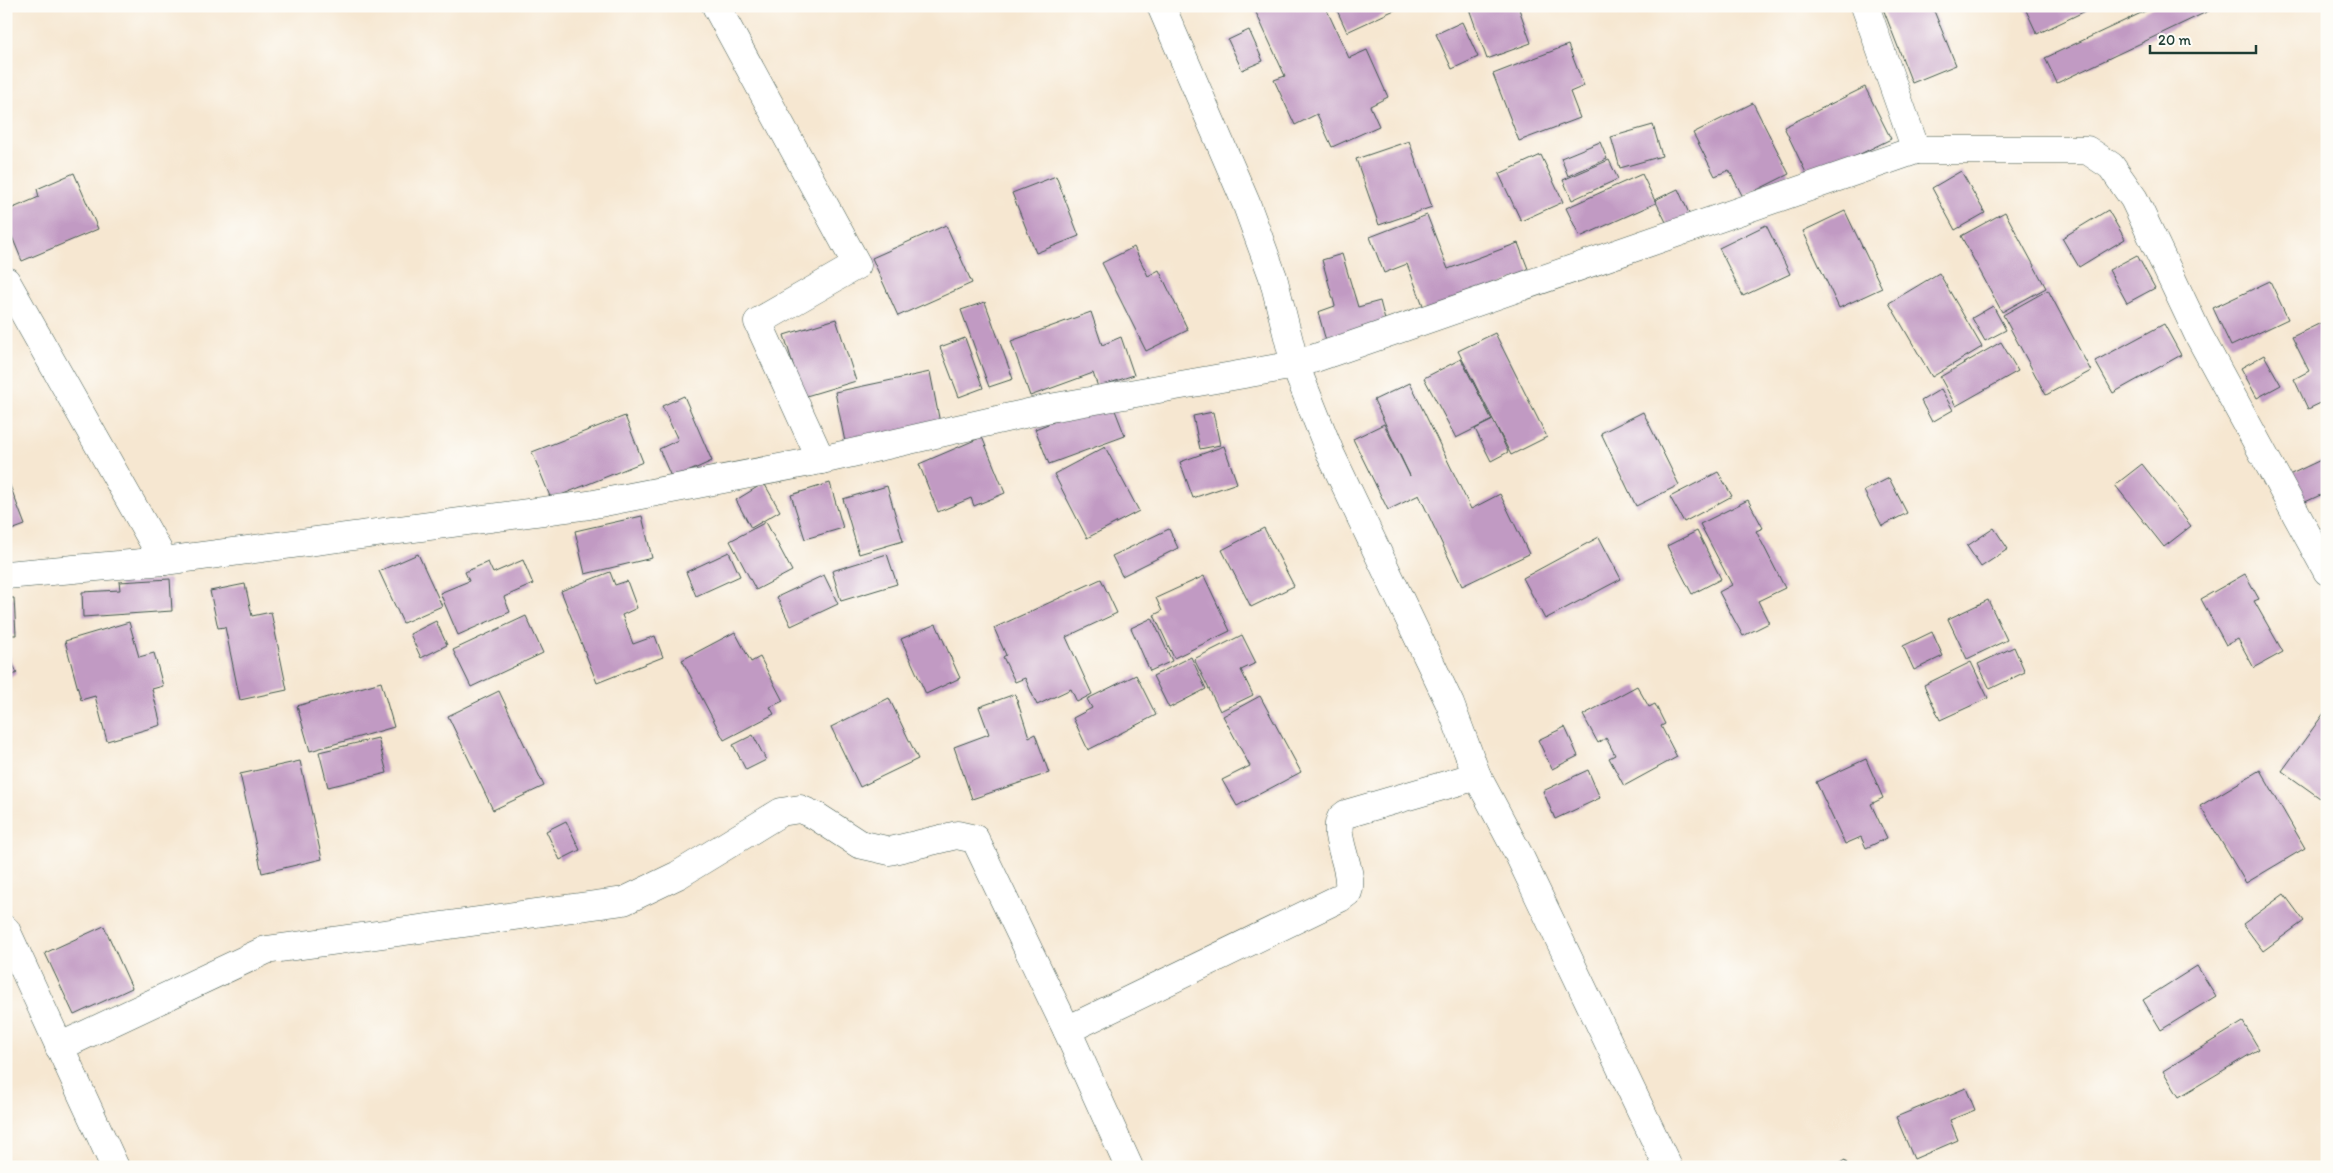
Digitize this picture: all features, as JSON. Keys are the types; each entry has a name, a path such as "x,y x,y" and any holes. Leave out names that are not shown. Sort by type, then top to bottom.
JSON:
{"street":[{"path":"716,6 857,265 758,322 820,460"},
{"path":"1161,6 1246,203 1273,277 1295,365 1330,455 1450,704 1477,776 1519,855 1668,1167"},
{"path":"1865,6 1916,150"},
{"path":"6,575 164,561 589,506 820,460 1050,408 1295,365 1916,150 2087,150 2111,166 2134,199 2198,334 2327,572"},
{"path":"6,281 164,561"},
{"path":"1067,1030 1340,898 1348,892 1349,878 1339,828 1341,818 1346,814 1477,776"},
{"path":"59,1046 266,950 624,901 678,876 781,812 800,809 816,816 859,844 890,851 957,835 975,839 1067,1030 1129,1167"},
{"path":"6,930 115,1167"}],"building":[{"path":"1253,6 1325,6 1349,58 1367,50 1388,97 1370,106 1379,126 1332,147 1317,114 1295,125 1274,80 1285,76"},
{"path":"1335,6 1403,6 1347,32"},
{"path":"1468,6 1518,6 1531,43 1487,59"},
{"path":"1882,6 1932,6 1956,65 1912,83"},
{"path":"2024,6 2096,6 2037,34"},
{"path":"2156,6 2219,6 2057,83 2045,58"},
{"path":"1462,22 1478,57 1452,69 1436,34"},
{"path":"1249,30 1263,61 1242,70 1228,40"},
{"path":"1568,45 1584,86 1570,92 1580,118 1519,141 1493,74"},
{"path":"1865,87 1891,139 1809,179 1784,127"},
{"path":"1753,103 1789,174 1743,197 1729,170 1715,176 1693,133"},
{"path":"1653,125 1662,156 1620,168 1611,137"},
{"path":"1409,141 1432,207 1379,225 1356,159"},
{"path":"1600,142 1607,159 1568,176 1561,158"},
{"path":"1541,155 1563,202 1521,221 1499,174"},
{"path":"1609,160 1618,179 1572,200 1563,180"},
{"path":"1961,171 1985,213 1955,230 1932,188"},
{"path":"74,173 98,229 22,261 6,222 6,211 39,197 37,189"},
{"path":"1642,174 1656,203 1580,237 1566,208"},
{"path":"1056,176 1079,236 1036,253 1012,193"},
{"path":"1678,189 1692,220 1670,230 1655,200"},
{"path":"2108,210 2125,239 2079,267 2062,238"},
{"path":"1845,211 1882,288 1839,308 1803,231"},
{"path":"2005,212 2046,288 2002,312 1961,236"},
{"path":"1427,215 1448,269 1518,243 1530,274 1426,313 1407,264 1384,273 1370,237"},
{"path":"946,225 972,283 898,316 872,258"},
{"path":"1766,225 1790,274 1743,296 1719,248"},
{"path":"1134,247 1148,276 1159,270 1188,330 1146,351 1102,263"},
{"path":"1342,254 1358,307 1380,301 1386,324 1326,341 1318,312 1335,306 1322,260"},
{"path":"2137,255 2155,288 2127,303 2109,270"},
{"path":"1939,273 1982,347 1932,377 1889,303"},
{"path":"2270,281 2288,319 2231,346 2213,308"},
{"path":"2048,290 2091,371 2046,395 2003,315"},
{"path":"985,302 1013,379 989,387 961,310"},
{"path":"1993,306 2006,330 1985,341 1972,318"},
{"path":"1091,312 1102,345 1121,337 1134,375 1098,387 1093,373 1030,396 1011,341"},
{"path":"836,319 856,381 803,397 784,335"},
{"path":"2327,320 2327,400 2308,409 2294,379 2309,371 2292,337"},
{"path":"2164,324 2181,355 2113,393 2095,361"},
{"path":"1495,333 1547,437 1511,455 1458,351"},
{"path":"965,338 983,388 959,397 940,347"},
{"path":"2001,342 2018,371 1956,406 1940,377"},
{"path":"2264,355 2281,385 2257,398 2241,368"},
{"path":"1461,359 1492,420 1456,438 1424,378"},
{"path":"930,372 940,423 845,442 835,392"},
{"path":"1410,383 1471,509 1500,494 1529,554 1462,586 1419,495 1388,510 1353,439 1384,424 1410,476 1374,400"},
{"path":"1941,389 1953,410 1932,422 1921,401"},
{"path":"684,396 712,461 672,479 659,449 678,440 662,406"},
{"path":"1111,400 1125,436 1049,464 1035,429"},
{"path":"1213,412 1220,445 1200,449 1193,416"},
{"path":"1643,412 1679,485 1636,506 1601,433"},
{"path":"625,416 643,462 551,499 532,452"},
{"path":"1493,420 1508,452 1491,461 1475,429"},
{"path":"982,437 1005,493 974,506 971,498 938,512 919,464"},
{"path":"1224,446 1237,483 1193,498 1180,462"},
{"path":"1105,447 1139,511 1087,538 1054,474"},
{"path":"2327,457 2327,492 2303,503 2289,475"},
{"path":"2142,464 2191,526 2164,547 2115,485"},
{"path":"1718,472 1732,496 1684,522 1670,497"},
{"path":"6,475 25,525 6,532"},
{"path":"1889,478 1907,513 1882,526 1864,491"},
{"path":"764,483 780,511 751,528 736,500"},
{"path":"830,483 843,528 805,539 791,495"},
{"path":"887,486 903,541 859,554 843,499"},
{"path":"1748,500 1763,528 1756,531 1785,588 1758,601 1769,623 1743,636 1719,592 1732,585 1700,524"},
{"path":"642,516 652,558 585,574 575,531"},
{"path":"766,522 792,571 756,590 730,541"},
{"path":"1264,528 1294,586 1251,607 1222,550"},
{"path":"1994,528 2008,549 1981,567 1967,546"},
{"path":"1169,529 1178,548 1122,576 1112,556"},
{"path":"1697,531 1721,579 1692,594 1667,546"},
{"path":"1599,537 1621,579 1545,619 1523,578"},
{"path":"729,552 740,576 696,596 686,572"},
{"path":"418,554 442,606 403,623 379,571"},
{"path":"887,554 897,584 841,601 832,571"},
{"path":"523,560 533,584 504,597 510,612 458,635 440,593 469,581 465,572 488,562 493,573"},
{"path":"610,572 615,585 627,581 637,608 622,615 633,644 655,636 663,657 597,683 561,591"},
{"path":"2245,574 2259,599 2254,601 2283,652 2254,668 2238,639 2226,645 2201,599"},
{"path":"824,575 838,604 791,626 777,597"},
{"path":"1204,576 1230,631 1174,658 1154,615 1162,611 1156,598"},
{"path":"170,579 172,611 83,617 82,592 120,590 119,582"},
{"path":"1101,579 1117,613 1066,637 1092,694 1077,702 1071,689 1037,705 1025,678 1015,682 1003,657 1006,655 994,628"},
{"path":"245,584 252,616 271,612 287,690 240,700 225,627 218,628 210,591"},
{"path":"6,598 14,598 16,635 6,635"},
{"path":"1988,600 2007,640 1967,659 1948,619"},
{"path":"526,616 543,653 471,687 453,650"},
{"path":"1152,618 1172,661 1150,671 1131,628"},
{"path":"436,621 447,645 421,658 410,634"},
{"path":"129,622 139,657 154,653 163,686 152,689 161,725 107,741 95,696 81,700 65,641"},
{"path":"936,624 960,678 926,694 901,639"},
{"path":"735,632 751,662 760,657 783,701 770,707 774,714 724,740 682,660"},
{"path":"1932,632 1943,656 1914,670 1903,646"},
{"path":"1242,635 1256,663 1241,670 1253,695 1220,711 1194,659"},
{"path":"2014,647 2025,672 1990,689 1978,664"},
{"path":"6,650 17,673 6,679"},
{"path":"1191,657 1206,689 1169,708 1153,676"},
{"path":"1971,662 1988,698 1940,720 1924,685"},
{"path":"1136,675 1156,715 1088,750 1073,718 1092,708 1087,699"},
{"path":"381,682 394,727 310,751 297,706"},
{"path":"1637,686 1649,707 1655,704 1665,724 1661,726 1677,757 1624,786 1609,758 1615,755 1606,738 1598,743 1583,715"},
{"path":"499,691 544,786 493,810 448,716"},
{"path":"1015,694 1029,737 1035,734 1049,773 972,799 954,747 989,734 979,707"},
{"path":"1260,696 1301,772 1237,806 1222,780 1250,766 1223,716"},
{"path":"889,698 918,759 860,787 831,727"},
{"path":"2327,709 2327,803 2282,771"},
{"path":"1565,727 1578,756 1552,769 1538,740"},
{"path":"753,735 766,760 746,770 733,745"},
{"path":"378,738 387,773 328,787 319,752"},
{"path":"1866,759 1883,798 1871,804 1887,838 1866,848 1861,837 1845,844 1816,782"},
{"path":"300,761 322,859 262,873 240,774"},
{"path":"1588,770 1600,798 1555,819 1543,791"},
{"path":"2260,770 2305,848 2246,883 2200,806"},
{"path":"566,821 580,850 560,860 546,831"},
{"path":"2284,894 2304,921 2263,951 2243,924"},
{"path":"104,926 132,988 74,1015 45,953"},
{"path":"2197,966 2216,996 2161,1030 2143,1000"},
{"path":"2243,1022 2259,1049 2179,1097 2163,1071"},
{"path":"1966,1088 1975,1110 1950,1120 1958,1140 1914,1159 1896,1117"},
{"path":"1845,1160 1849,1167 1833,1167"}]}
